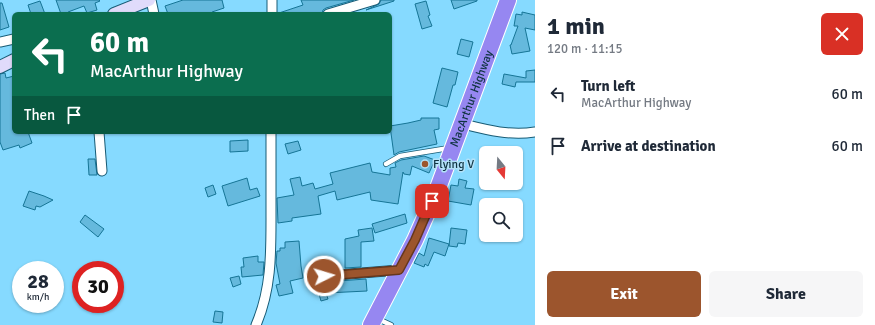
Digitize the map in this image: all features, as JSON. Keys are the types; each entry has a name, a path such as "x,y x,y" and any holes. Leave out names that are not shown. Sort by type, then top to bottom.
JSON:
{"highway":[{"name":"MacArthur Highway","path":"373,321 415,240 432,201 463,124 508,0"}],"street":[{"path":"119,12 150,0 153,12"},
{"path":"272,0 272,12"},
{"path":"335,12 375,0"},
{"path":"0,42 12,40"},
{"path":"0,67 12,61"},
{"path":"463,124 499,133 518,134 535,132"},
{"path":"99,134 102,171"},
{"path":"256,325 267,295 270,276 271,134"},
{"path":"324,276 399,270"}],"lane":[{"path":"386,164 400,156 454,147"},
{"path":"373,321 391,325"}],"building":[{"path":"56,0 100,1 95,3 97,10 90,12 87,12 84,6 68,12 60,12"},
{"path":"183,0 222,0 224,8 212,12 167,12 165,6"},
{"path":"301,0 354,0 326,8 322,12 282,12 303,5"},
{"path":"381,0 394,1 366,10 379,4"},
{"path":"451,0 477,0 477,1 454,9"},
{"path":"40,1 44,12 30,12 28,5"},
{"path":"426,1 430,15 428,16 432,26 422,29 415,4"},
{"path":"0,3 2,3 9,27 0,30"},
{"path":"522,12 535,15 535,30 525,28 530,51 512,54 510,45 518,26 514,26 516,14 522,15"},
{"path":"461,39 473,42 469,57 457,54"},
{"path":"442,68 458,72 447,107 433,103"},
{"path":"535,70 535,82 516,82 515,87 502,84 504,74 526,78 526,71"},
{"path":"5,73 6,78 12,76 12,134 29,134 32,143 20,148 19,145 3,150 0,142 0,74"},
{"path":"421,118 439,118 439,129 434,130 437,144 399,152 394,155 391,134 392,126 421,120"},
{"path":"248,140 248,151 230,152 230,141"},
{"path":"298,141 301,150 288,154 285,144"},
{"path":"424,156 435,160 429,173 412,166 410,175 404,174 403,172 398,204 371,200 370,192 337,200 335,191 318,196 321,214 292,218 292,221 278,223 277,198 294,195 290,179 300,177 302,186 313,183 315,189 333,184 330,173 370,163 372,172 390,175 390,168 396,167 395,163 401,160"},
{"path":"88,159 95,159 97,175 89,175"},
{"path":"247,178 250,190 257,188 260,196 228,206 222,186"},
{"path":"459,179 467,181 465,188 474,189 471,205 448,201 451,185 458,186"},
{"path":"213,185 216,194 208,197 205,188"},
{"path":"29,191 53,200 40,207 36,206 35,210 23,206"},
{"path":"405,214 407,223 375,233 372,224"},
{"path":"85,215 104,229 98,237 80,222"},
{"path":"372,228 374,241 361,242 361,267 345,268 345,239 359,236 358,230"},
{"path":"451,228 467,230 465,244 458,243 457,247 449,246"},
{"path":"429,238 449,244 445,256 434,252 428,266 425,264 424,267 414,263 419,253 424,256"},
{"path":"299,241 303,278 290,281 293,293 279,296 276,285 280,284 276,263 277,251 280,251 280,248 285,248 285,242"},
{"path":"258,256 258,262 264,262 263,275 242,277 241,267 244,267 243,258"},
{"path":"239,276 241,284 233,287 230,278"},
{"path":"366,279 367,291 326,293 328,299 321,301 319,294 317,295 313,281 319,280 324,282"},
{"path":"215,311 223,312 222,323 213,322"}],"place":[{"name":"Flying V","path":"425,164"}],"route":[{"path":"324,276 399,270 415,240 432,201"}]}
